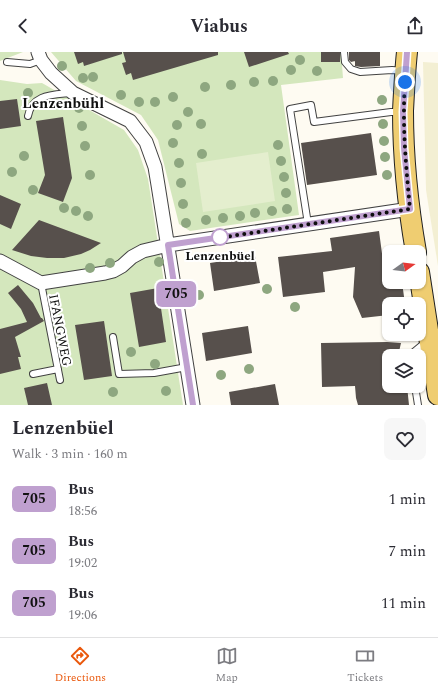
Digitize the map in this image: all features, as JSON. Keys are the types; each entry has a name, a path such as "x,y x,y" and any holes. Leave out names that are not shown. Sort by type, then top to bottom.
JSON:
{"main road":[{"path":"406,61 403,112 404,148 415,245"},
{"path":"422,289 438,395"}],"street":[{"path":"40,56 51,74 73,93 130,121 146,142 155,167 193,405"},
{"path":"0,262 41,283 105,273 122,266 132,257 143,251 168,245 410,209"}],"lane":[{"path":"344,52 345,62 351,69 360,72 392,70 406,61"},
{"path":"7,62 30,64 40,56"},
{"path":"28,116 29,109 32,104 42,97 73,93"},
{"path":"308,224 290,109 311,105 314,122 391,112 403,112"},
{"name":"IFANGWEG","path":"41,283 60,380"},
{"path":"113,336 119,374 154,373 187,367"},
{"path":"418,349 430,339"},
{"path":"33,374 58,369"},
{"path":"416,393 418,405"}],"shaded area":[{"path":"423,62 438,63 438,266 426,190"}],"green space":[{"path":"0,52 23,52 0,61"},
{"path":"51,52 341,52 343,78 281,85 299,215 190,231 179,224 158,140 141,115 76,81"},
{"path":"0,80 27,84 42,83 124,130 138,150 148,179 183,405 0,405"},
{"path":"268,152 275,201 203,212 196,163"}],"building":[{"path":"74,52 122,52 122,54 84,66 83,62 78,64"},
{"path":"123,52 218,52 218,55 133,80 131,73 126,75 122,63 126,62"},
{"path":"244,52 288,52 289,54 249,67"},
{"path":"321,52 340,52 340,62 321,62"},
{"path":"349,52 355,52 355,61 351,62 349,60"},
{"path":"355,52 380,52 380,66 355,66"},
{"path":"17,99 21,126 0,129 0,101"},
{"path":"63,117 72,178 63,202 38,193 45,175 36,121"},
{"path":"371,133 377,175 307,185 301,143"},
{"path":"0,195 21,204 11,229 0,224"},
{"path":"39,220 101,243 81,254 64,258 31,256 12,250"},
{"path":"379,231 382,254 382,289 403,289 404,297 382,297 382,316 362,318 353,297 355,267 323,272 325,292 283,297 278,257 332,251 330,238"},
{"path":"255,256 260,283 214,291 210,263"},
{"path":"18,285 33,303 44,321 15,337 21,357 18,357 21,369 0,374 0,329 27,322 21,309 8,293"},
{"path":"158,288 166,342 139,347 130,293"},
{"path":"104,321 112,376 84,380 75,325"},
{"path":"248,326 252,353 206,361 202,333"},
{"path":"321,343 401,343 400,349 382,349 382,393 408,393 409,405 358,405 355,386 322,387"},
{"path":"47,383 52,405 28,405 24,388"},
{"path":"275,384 279,405 231,405 229,392"}],"bus line":[{"name":"705","path":"193,405 168,245 410,209 404,148 403,112 407,52"}],"place":[{"name":"Lenzenbüel","path":"220,237"}],"district":[{"name":"Lenzenbühl","path":"63,103"}],"route":[{"path":"220,237 218,238 410,209 404,148 403,112 405,82"}]}
